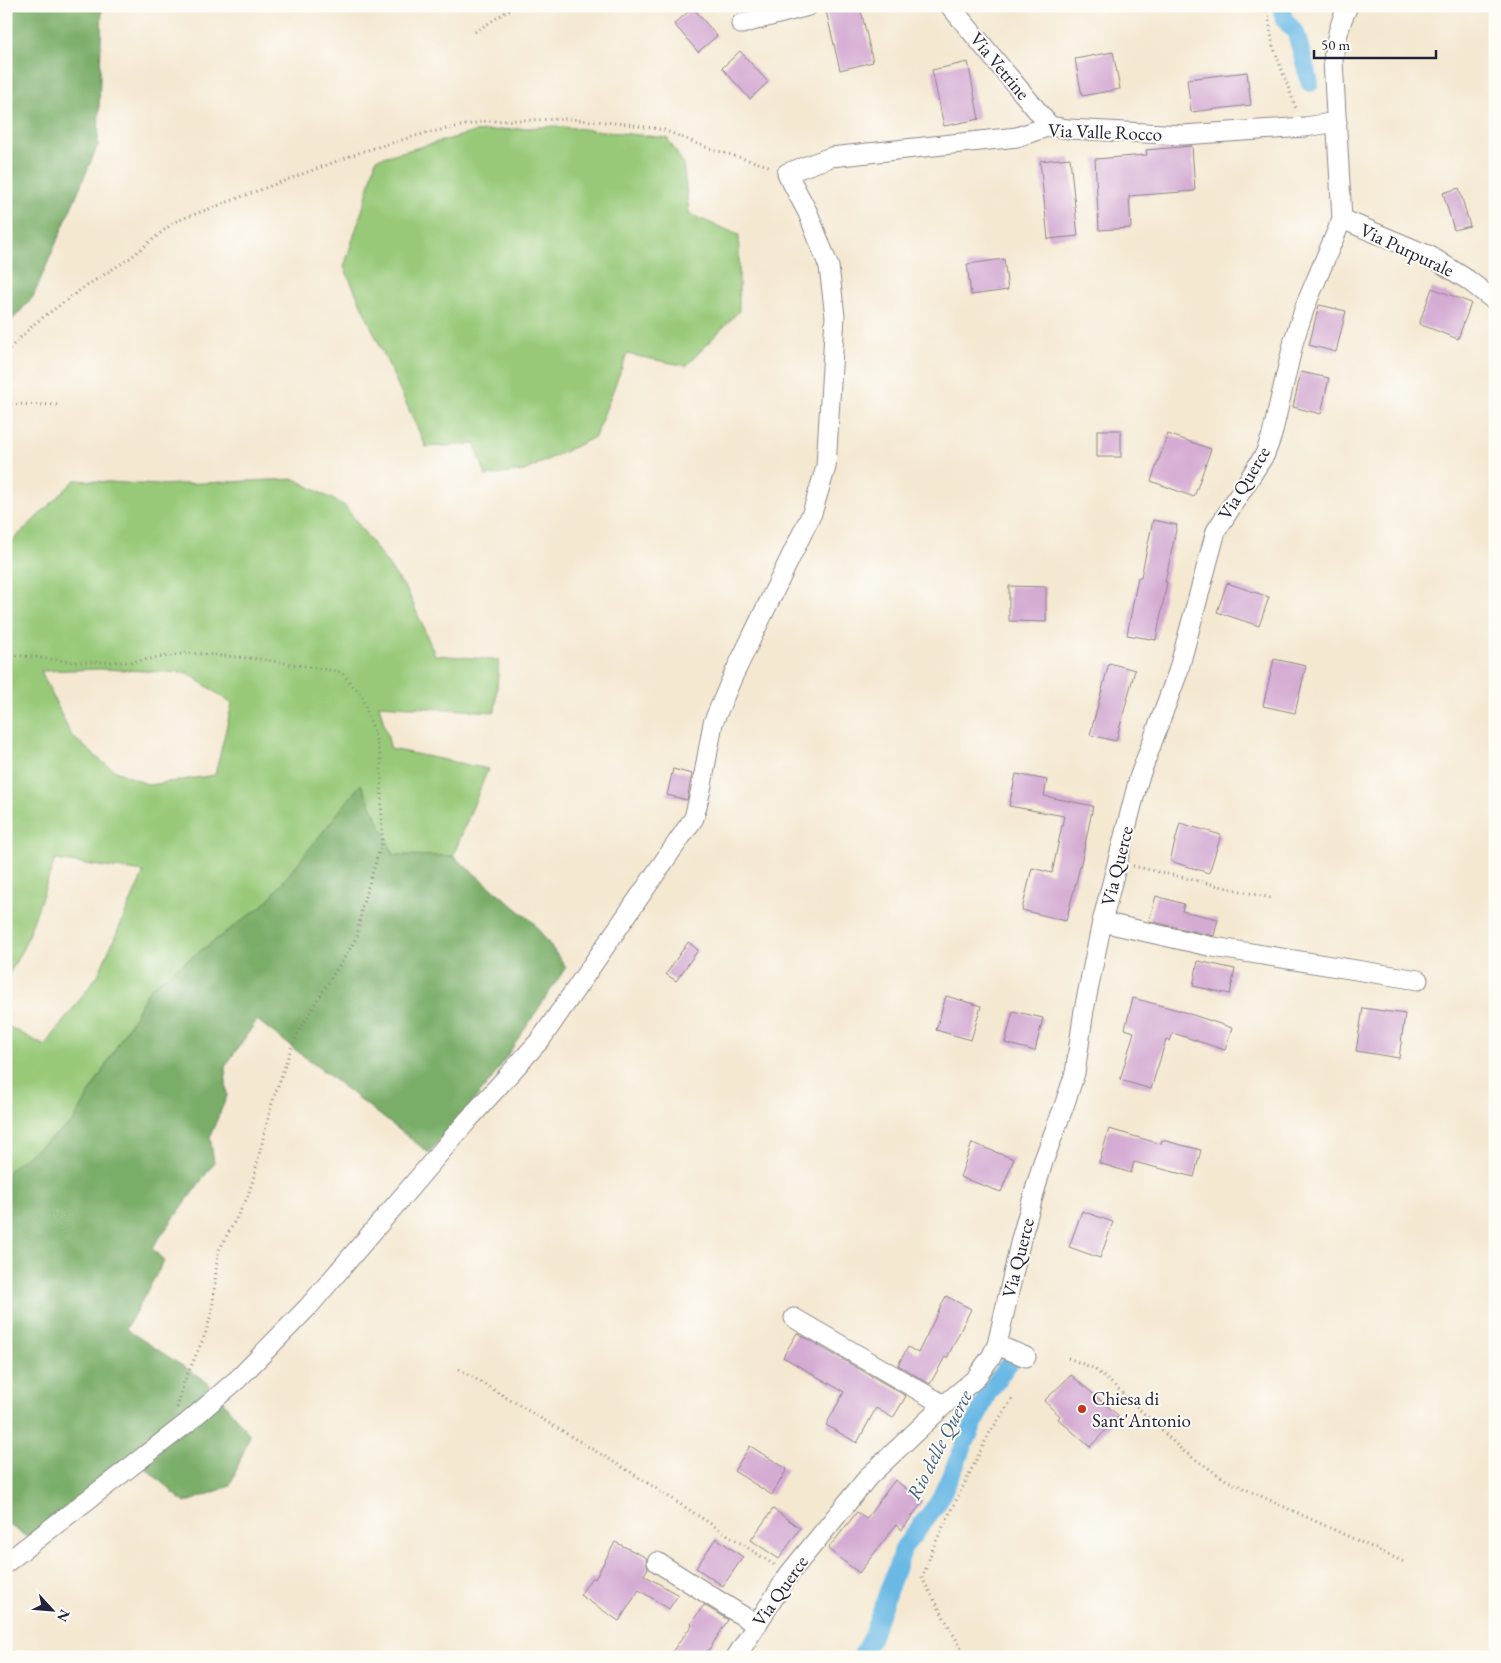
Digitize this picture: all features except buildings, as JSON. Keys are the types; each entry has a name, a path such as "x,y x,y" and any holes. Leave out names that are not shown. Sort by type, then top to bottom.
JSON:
{"street":[{"path":"741,24 808,6"},
{"name":"Via Vetrine","path":"950,6 1050,126"},
{"name":"Via Querce","path":"736,1657 790,1574 869,1476 944,1405 975,1379 991,1357 997,1344 1024,1230 1043,1162 1075,1074 1084,1010 1102,922 1139,778 1178,672 1216,531 1264,454 1272,435 1294,340 1306,304 1342,219 1333,62 1335,40 1348,6"},
{"name":"Via Valle Rocco","path":"786,172 831,157 1016,137 1050,126 1068,129 1183,135 1305,127 1337,122"},
{"path":"6,1563 174,1433 239,1378 309,1306 468,1120 542,1039 694,818 713,723 733,676 812,513 826,468 835,316 829,267 808,213 786,172"},
{"name":"Via Purpurale","path":"1342,219 1430,256 1468,280 1495,301"},
{"path":"1102,922 1213,947 1418,980"},
{"path":"794,1318 944,1405"},
{"path":"997,1344 1026,1357"},
{"path":"657,1562 757,1625"}],"path":[{"path":"475,32 515,6"},
{"path":"1266,6 1273,46 1292,99 1305,127"},
{"path":"6,352 34,324 83,288 130,258 174,222 364,151 426,133 486,121 569,119 627,124 664,130 708,148 786,172"},
{"path":"6,404 60,405"},
{"path":"6,654 74,662 130,662 188,652 260,659 341,672 362,696 381,758 382,842 362,906 357,936 303,1022 287,1059 271,1106 247,1198 218,1252 212,1311 205,1335 184,1382 174,1433"},
{"path":"1117,862 1270,898"},
{"path":"1068,1358 1093,1368 1114,1384 1183,1451 1226,1480 1404,1562"},
{"path":"459,1369 632,1473 790,1574"},
{"path":"966,1657 922,1578 935,1543 989,1434 1014,1396"}],"green space":[{"path":"6,6 102,6 98,145 33,297 6,327"},
{"path":"554,126 667,138 683,163 689,214 739,235 739,311 686,366 627,354 595,437 524,471 486,476 475,444 426,447 344,267 376,159 475,132"},
{"path":"295,479 345,506 408,592 435,655 499,660 495,712 379,705 391,749 488,769 453,856 394,855 361,785 266,903 151,987 73,1122 15,1165 6,1174 6,1025 45,1046 98,975 144,872 55,860 25,944 6,980 6,547 75,480 158,485","holes":["101,669 188,673 232,704 215,775 149,785 114,770 71,735 41,671"]},
{"path":"361,784 394,855 453,856 533,922 566,967 491,1080 429,1153 257,1020 225,1067 227,1096 210,1136 214,1163 152,1248 164,1261 126,1329 207,1382 250,1435 230,1486 185,1503 133,1457 28,1537 6,1523 6,1174 15,1165 73,1122 151,987 266,903"}],"waterway":[{"name":"Rio delle Querce","path":"1281,6 1284,19 1296,33 1310,83"},
{"name":"Rio delle Querce","path":"861,1657 872,1636 904,1547 938,1503 987,1395 1009,1363"}],"place":[{"name":"Chiesa di Sant'Antonio","path":"1082,1409"}]}
